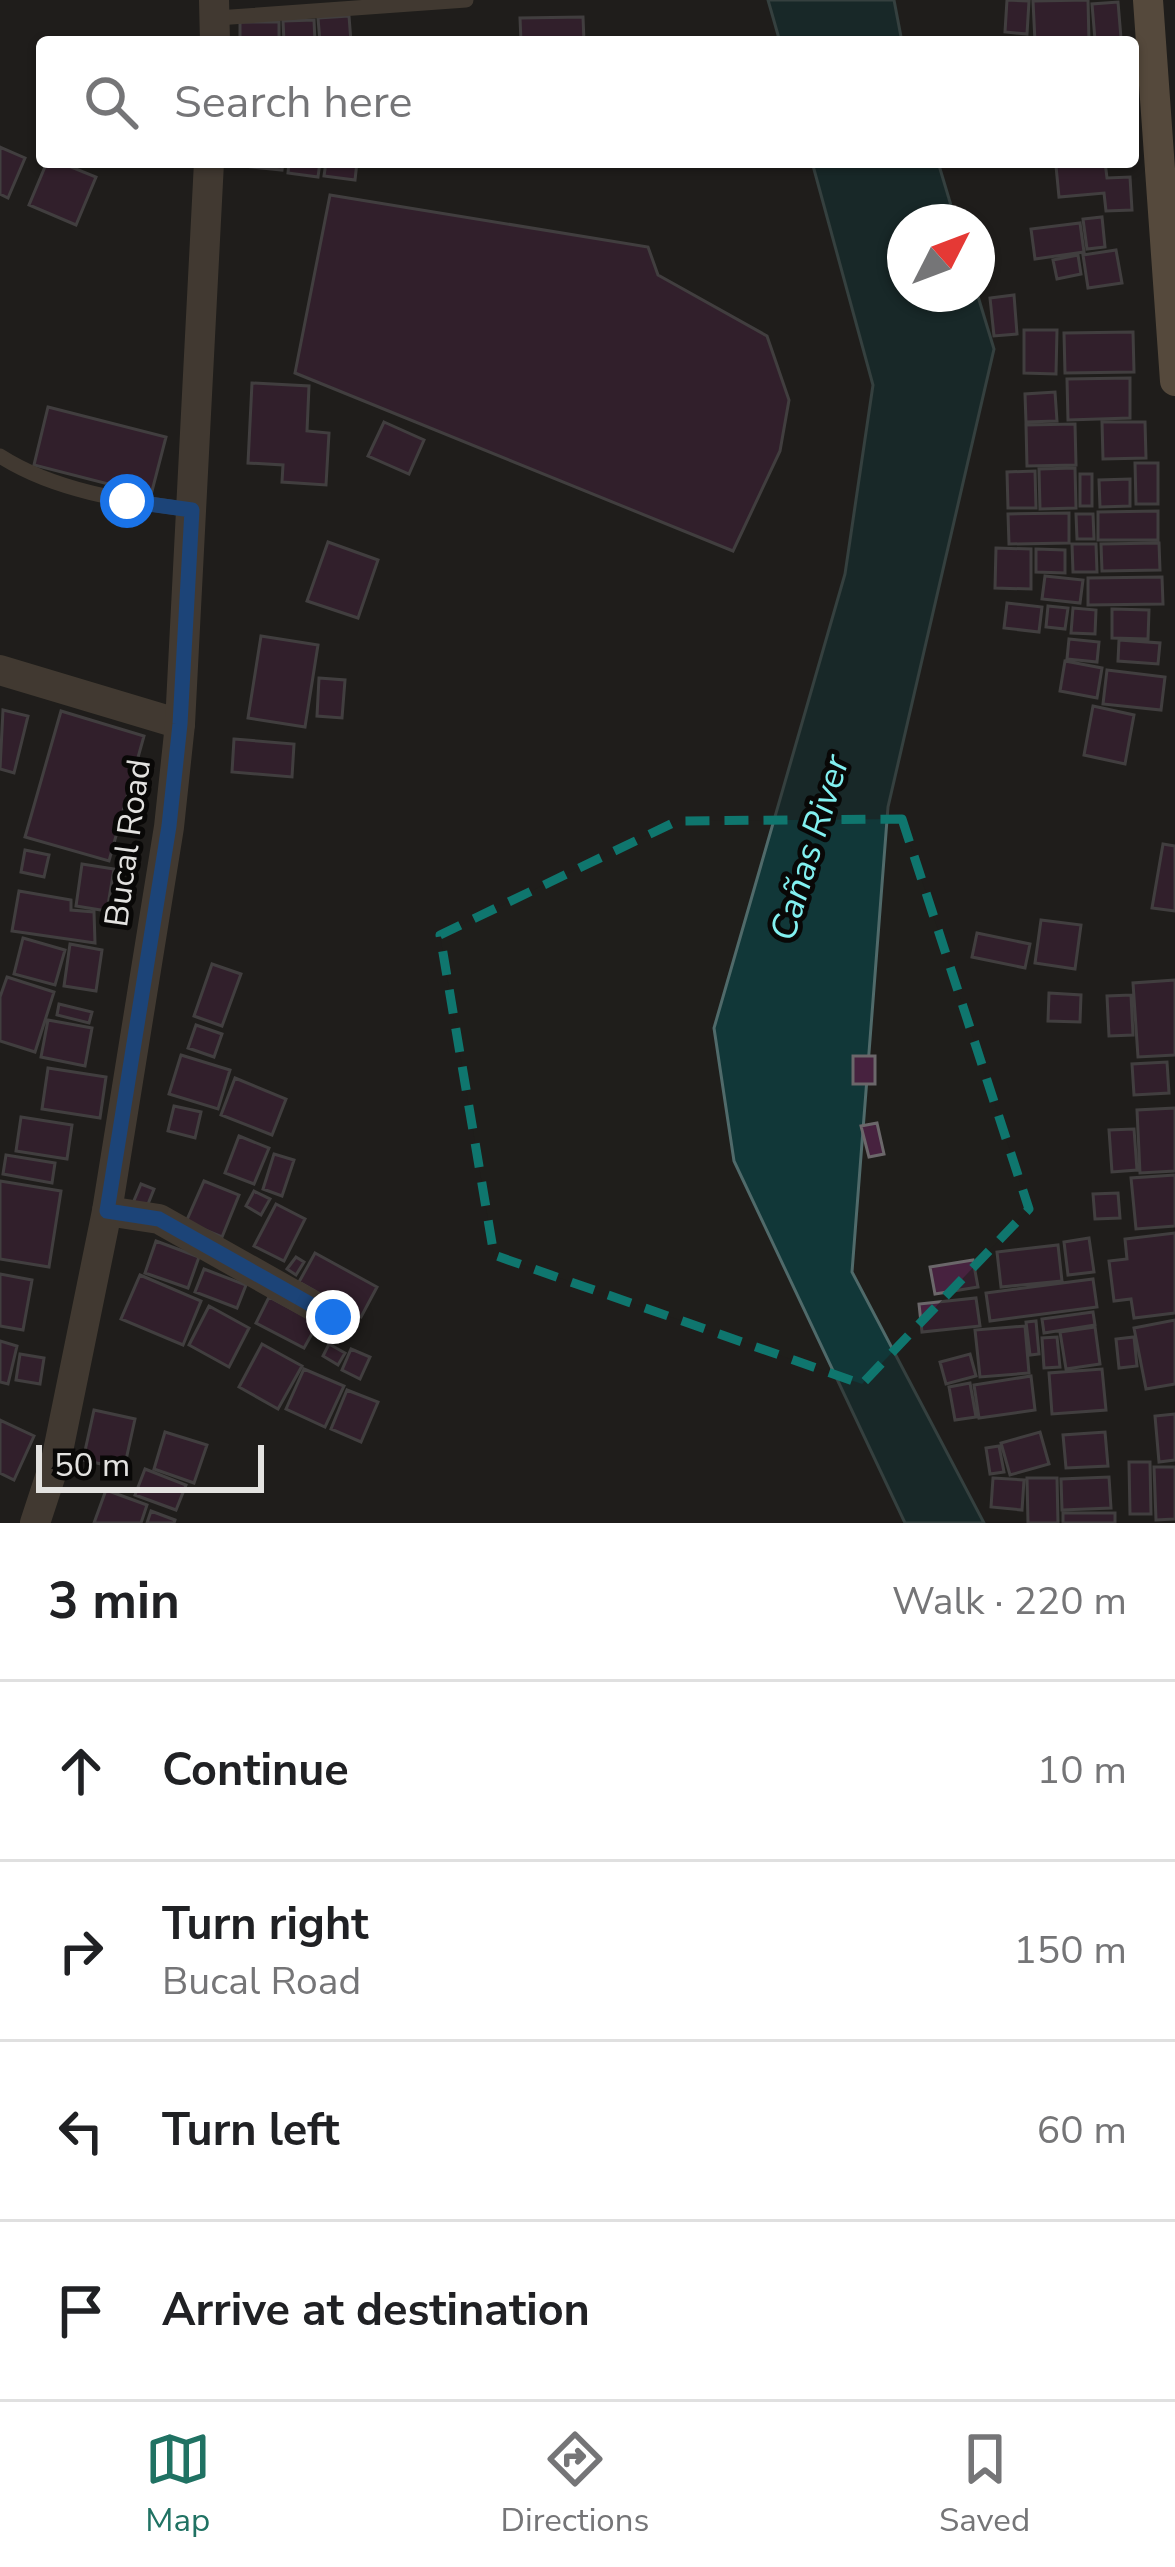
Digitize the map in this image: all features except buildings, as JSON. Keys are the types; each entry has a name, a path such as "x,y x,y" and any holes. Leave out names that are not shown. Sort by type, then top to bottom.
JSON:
{"main road":[{"path":"1148,0 1175,381"}],"street":[{"name":"Bucal Road","path":"35,1523 57,1456 107,1211 169,826 180,724 209,168"},
{"path":"0,670 180,724"},
{"path":"107,1211 159,1219 333,1317"}],"lane":[{"path":"215,20 466,0"},
{"path":"0,456 44,479 127,501 192,510"}],"highlighted area":[{"path":"902,819 1029,1209 862,1384 494,1255 440,935 677,821"}],"water":[{"path":"768,0 894,0 901,36 778,36"},
{"name":"Cañas River","path":"814,168 940,168 951,204 887,204 887,312 983,312 994,349 888,807 852,1272 984,1523 905,1523 734,1161 714,1028 845,574 873,385"}],"route":[{"path":"127,501 192,510 169,826 107,1211 159,1219 333,1317"}]}
